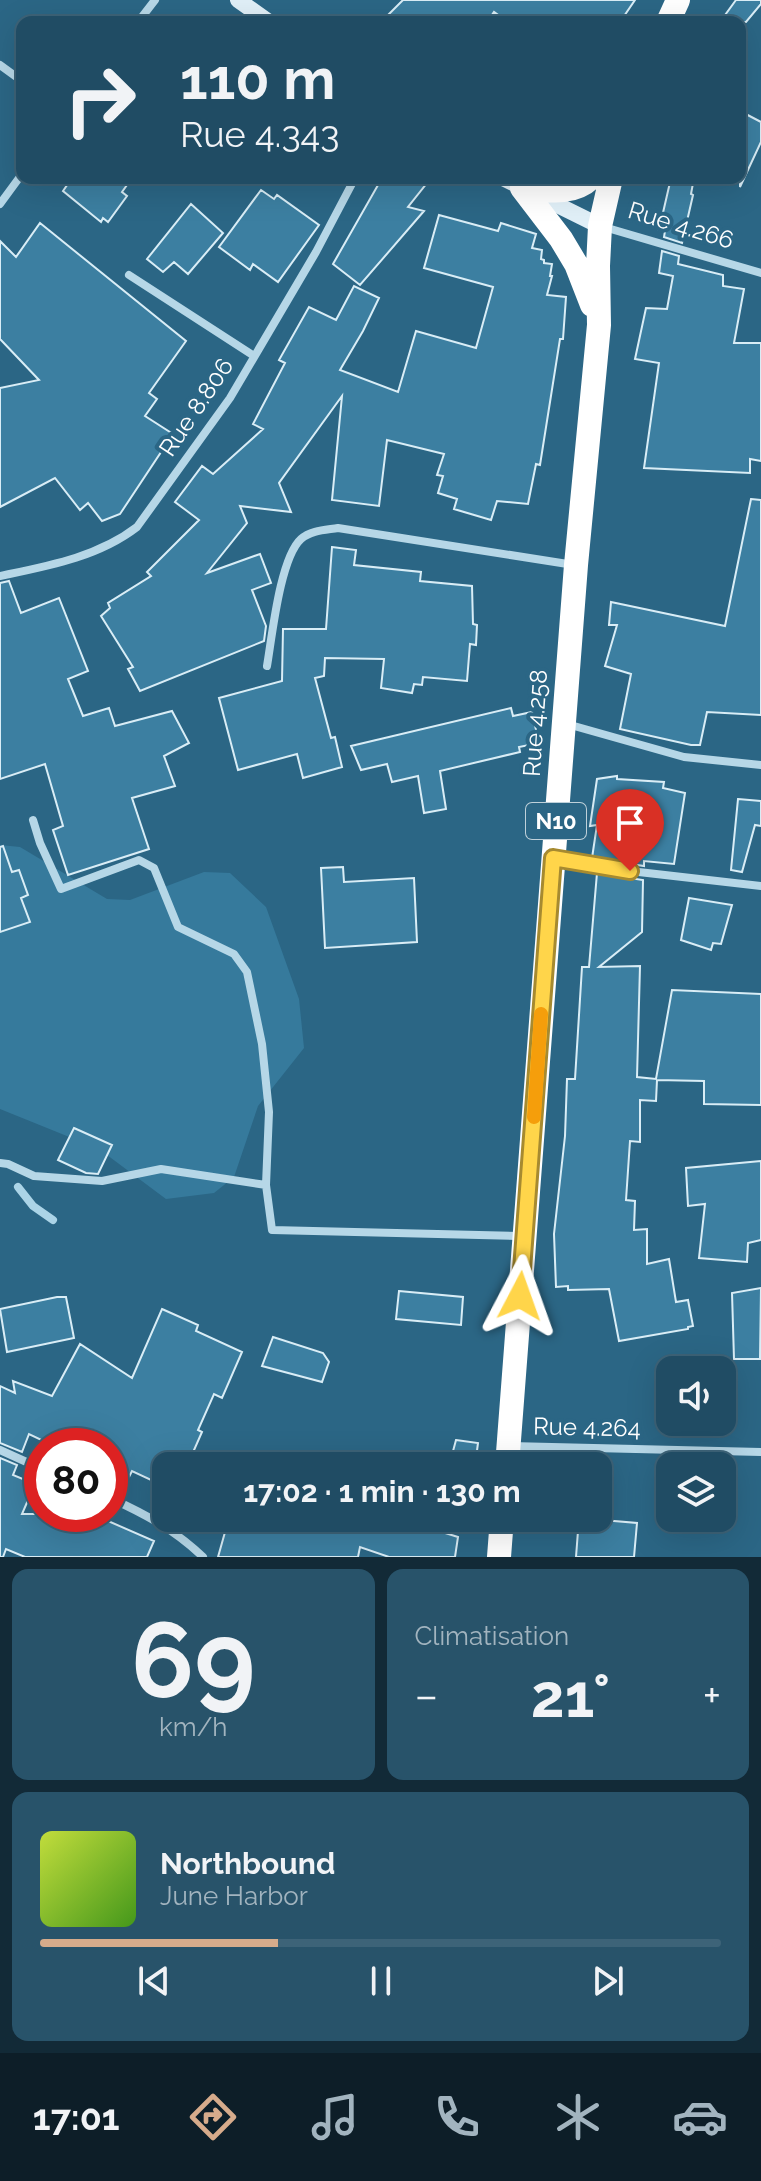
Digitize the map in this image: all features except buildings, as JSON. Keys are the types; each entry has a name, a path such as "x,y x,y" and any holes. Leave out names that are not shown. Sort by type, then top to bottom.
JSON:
{"highway":[{"path":"514,184 561,239 576,264 599,325"},
{"path":"519,184 562,191 582,184"},
{"name":"Rue 4.258","path":"508,1452 563,724 599,325 600,226 610,184"},
{"path":"499,1557 501,1532"}],"street":[{"path":"143,16 155,0"},
{"path":"238,0 261,16"},
{"path":"0,204 16,182"},
{"name":"Rue 8.806","path":"0,576 74,560 119,541 137,527 230,398 316,252 352,184"},
{"name":"Rue 4.266","path":"515,184 600,226 761,273"},
{"path":"129,275 254,356"},
{"path":"267,666 278,598 292,552 302,538 314,532 338,528 576,565"},
{"path":"563,724 684,757 761,765"},
{"path":"33,820 61,889 139,860 154,868 178,927 234,954 247,972 262,1044 269,1112 266,1185 272,1230 525,1236"},
{"path":"553,858 630,871 761,886"},
{"path":"0,1163 34,1176 102,1181 161,1169 266,1185"},
{"name":"Rue 4.264","path":"612,1452 693,1449 761,1452"},
{"path":"0,1450 24,1461"},
{"path":"128,1506 146,1514 203,1557"}],"shaded area":[{"path":"0,845 20,847 107,899 130,900 204,872 230,873 266,907 299,999 304,1048 258,1106 234,1177 214,1193 166,1199 99,1149 0,1109"}],"waterway":[{"path":"18,1187 33,1206 53,1220"}],"slow traffic":[{"path":"534,1117 541,1014"}],"route":[{"path":"520,1296 553,858 630,871"}]}
